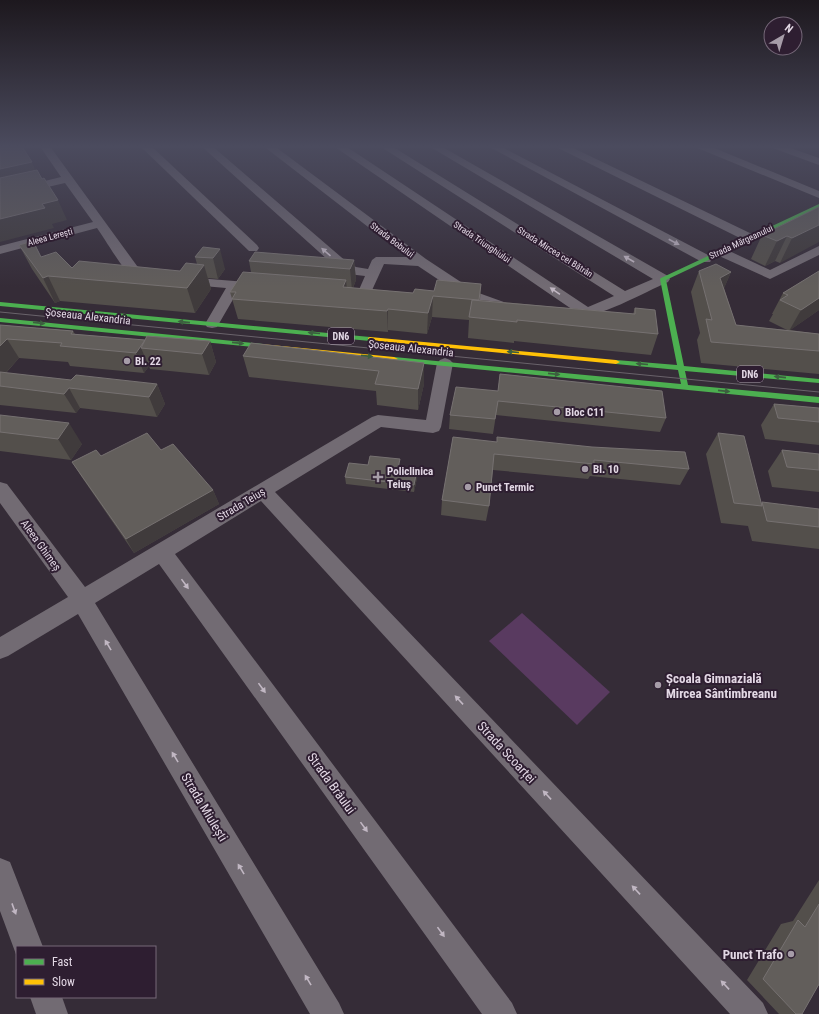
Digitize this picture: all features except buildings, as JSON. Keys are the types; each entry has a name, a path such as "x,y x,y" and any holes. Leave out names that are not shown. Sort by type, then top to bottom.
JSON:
{"main road":[{"name":"Strada Mărgeanului","path":"663,279 750,238 817,209"},
{"path":"663,279 685,387"},
{"name":"Șoseaua Alexandria","path":"0,304 819,381"},
{"name":"Șoseaua Alexandria","path":"0,320 819,400"}],"street":[{"path":"0,195 11,192"},
{"path":"77,192 135,273 140,277 274,289"},
{"path":"194,192 253,248"},
{"path":"259,192 343,266 353,271 372,272"},
{"name":"Strada Bobului","path":"329,192 421,262 471,295 524,313"},
{"name":"Strada Triunghiului","path":"407,192 587,313"},
{"name":"Strada Mircea cel Bătrân","path":"459,192 624,296"},
{"path":"514,192 663,279"},
{"path":"580,192 706,259"},
{"path":"656,192 750,238"},
{"name":"Aleea Lerești","path":"0,250 100,224"},
{"path":"721,252 770,275 819,250"},
{"path":"334,294 363,296 372,272 377,263 381,260 421,262"},
{"name":"Strada Mărgeanului","path":"554,316 587,313 663,279"},
{"path":"212,324 236,285"},
{"name":"Strada Teiuș","path":"0,649 378,421 433,427 445,363"},
{"name":"Aleea Ghimeș","path":"0,489 81,601"},
{"name":"Strada Scoarței","path":"263,491 752,1014"},
{"name":"Strada Brâului","path":"162,552 502,1014"},
{"name":"Strada Miulești","path":"81,601 328,1014"},
{"path":"0,872 28,946"},
{"path":"46,998 52,1014"}],"shaded area":[{"path":"522,613 610,692 577,725 489,641"}],"tram line":[{"path":"0,312 819,392"}],"traffic: fast":[{"path":"685,387 663,279 819,206"},
{"path":"0,304 370,339"},
{"path":"0,320 263,346"},
{"path":"394,359 819,400"},
{"path":"616,362 819,381"}],"traffic: slow":[{"path":"370,339 616,362"},
{"path":"263,346 394,359"}],"place":[{"name":"Bl. 22","path":"127,361"},
{"name":"Bloc C11","path":"557,412"},
{"name":"Bl. 10","path":"585,469"},
{"name":"Policlinica Teiuș","path":"378,477"},
{"name":"Punct Termic","path":"468,487"},
{"name":"Școala Gimnazială Mircea Sântimbreanu","path":"658,685"},
{"name":"Punct Trafo","path":"791,954"}]}
